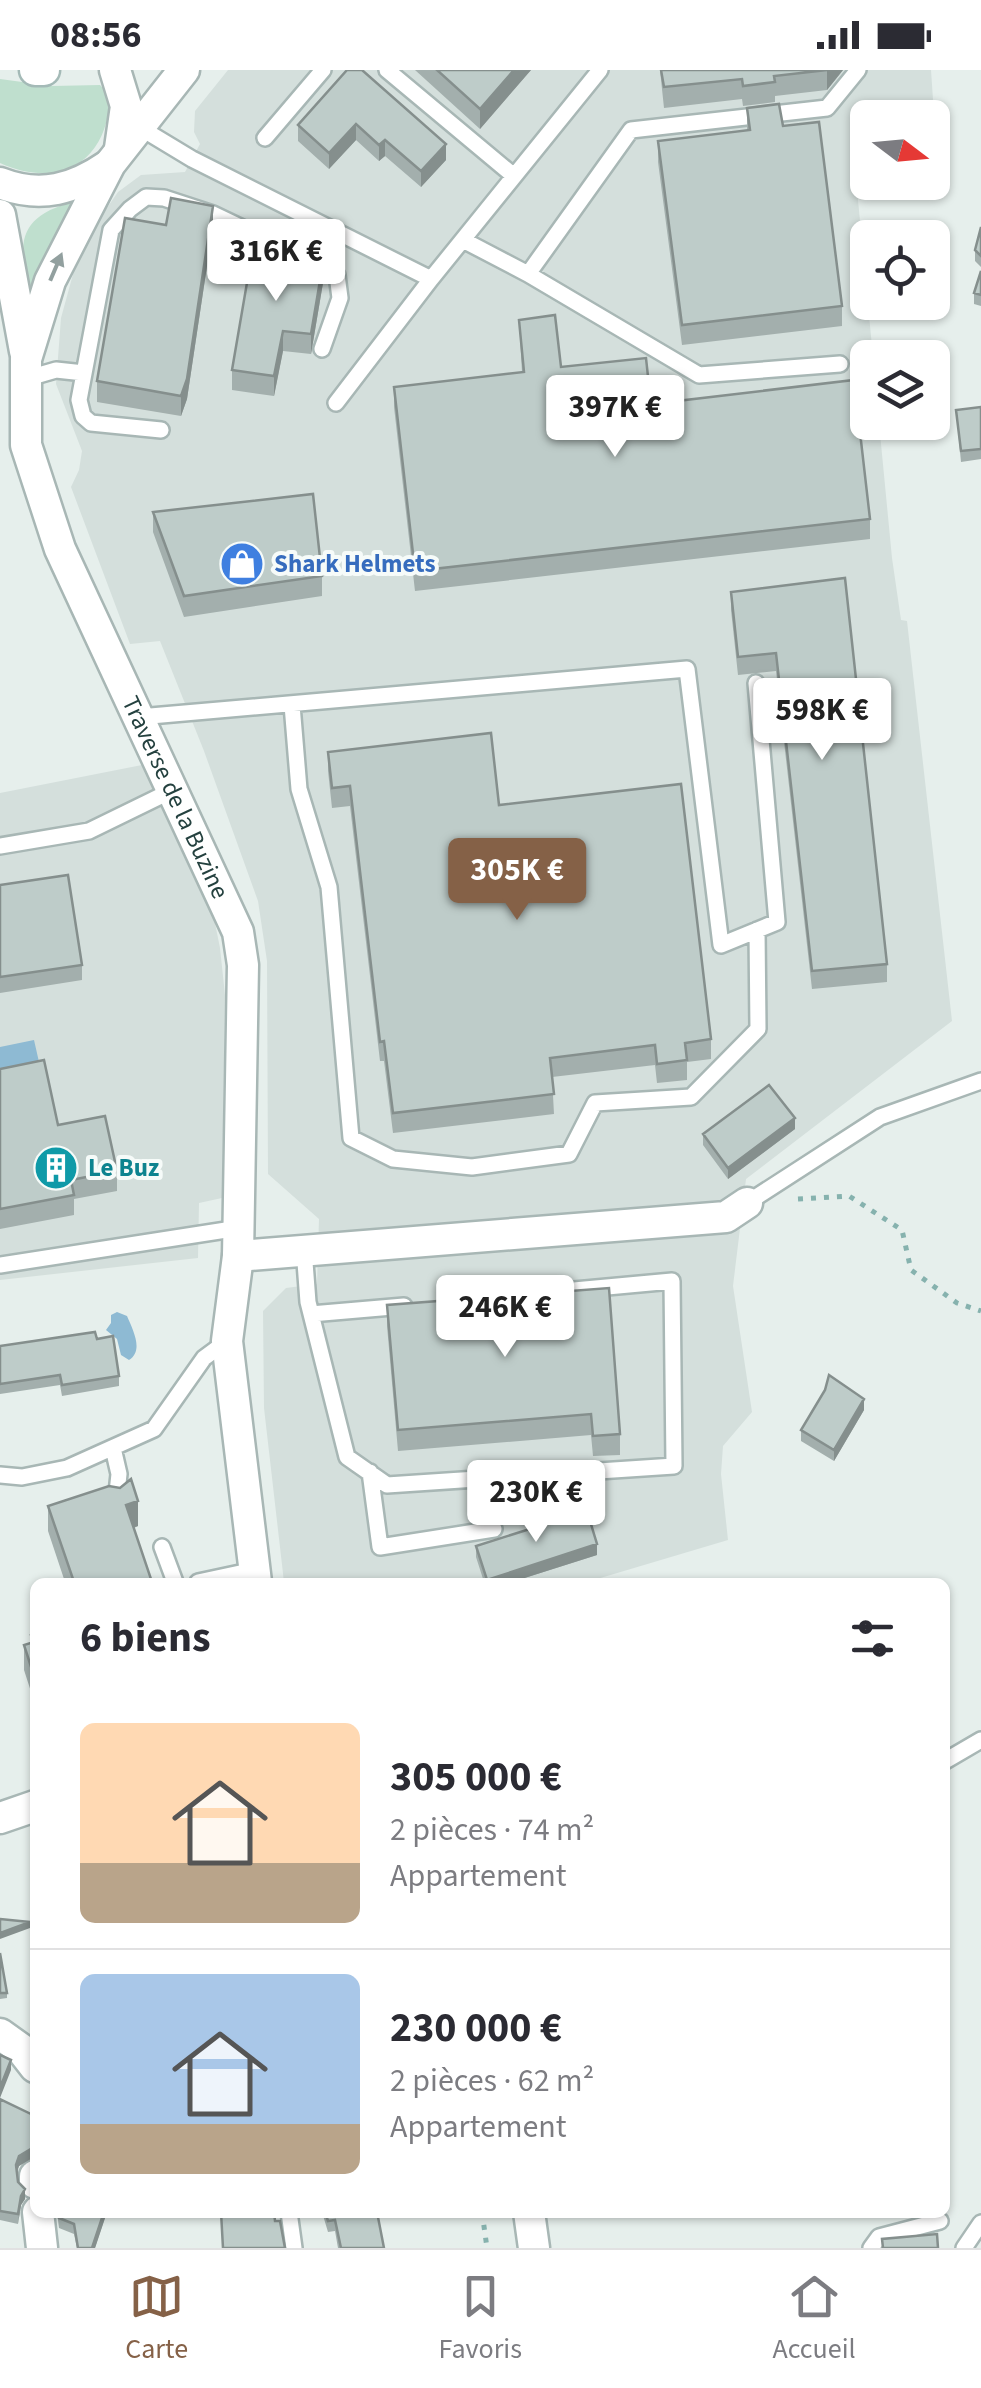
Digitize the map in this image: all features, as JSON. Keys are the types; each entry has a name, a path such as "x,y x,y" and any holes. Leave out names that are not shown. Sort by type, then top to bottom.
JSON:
{"street":[{"path":"34,70 44,70"},
{"path":"0,183 19,191 49,192 84,181 115,158 126,106 115,70"},
{"name":"Traverse de la Buzine","path":"184,70 115,158 50,281 26,369 26,445 60,549 238,932 243,965 238,1242 227,1341 255,1576"},
{"path":"1,219 26,369"},
{"path":"238,1242 304,1249 726,1217 747,1203"},
{"path":"0,1818 30,1808"},
{"path":"0,2034 30,2061"},
{"path":"39,2218 42,2248"},
{"path":"531,2218 534,2248"}],"lane":[{"path":"265,138 323,70"},
{"path":"387,70 514,176"},
{"path":"336,404 600,70"},
{"path":"528,274 631,130 827,108 858,70"},
{"path":"139,127 192,159 432,279"},
{"path":"161,430 91,423 83,416 79,400 111,230 146,197 164,198 214,214 262,238 324,258 338,276 340,298 322,349"},
{"path":"462,240 699,374 840,364"},
{"path":"26,369 84,373"},
{"path":"139,717 686,669 721,945 777,922 756,683"},
{"path":"292,705 299,790 330,887 351,1138 394,1159 472,1167 569,1154 595,1104 691,1096 758,1029 758,930"},
{"path":"0,846 89,832 173,790"},
{"path":"747,1203 880,1118 981,1082"},
{"path":"0,1265 238,1242"},
{"path":"304,1249 311,1314 347,1456 387,1485 674,1466 672,1280 463,1300"},
{"path":"311,1314 425,1304"},
{"path":"0,1475 22,1476 67,1468 154,1430 204,1358 227,1341"},
{"path":"112,1448 119,1474 116,1502"},
{"path":"370,1472 380,1547 494,1529"},
{"path":"162,1547 173,1578"},
{"path":"950,1758 981,1740"},
{"path":"290,2218 294,2248"},
{"path":"870,2248 880,2238 940,2220"},
{"path":"964,2248 981,2224"}],"path":[{"path":"747,1203 849,1196 902,1230 911,1270 957,1303 981,1310"},
{"path":"483,2218 487,2248"}],"shaded area":[{"path":"228,70 931,70 933,100 850,100 850,200 858,200 860,220 850,220 850,320 869,320 871,340 850,340 850,440 881,440 901,620 907,621 952,1021 746,1179 733,1286 752,1412 723,1446 721,1474 728,1540 600,1578 284,1578 264,1408 263,1311 286,1288 317,1284 319,1219 268,1174 267,961 258,901 160,641 130,644 71,487 82,451 56,384 61,318 81,245 118,192 141,175 185,172 200,144 194,132 195,111"},
{"path":"142,765 190,858 214,918 220,948 225,995 222,1198 199,1203 198,1258 0,1280 0,793"}],"green space":[{"path":"0,79 52,86 100,85 110,96 107,119 90,153 61,171 22,171 0,163"},
{"path":"76,201 47,255 31,303 24,267 25,238 40,217"}],"water":[{"path":"34,1040 39,1062 0,1071 0,1047"},
{"path":"117,1312 127,1316 136,1340 136,1351 129,1360 121,1355 117,1339 106,1330 111,1315"}],"building":[{"path":"347,70 362,70 446,144 421,171 385,140 379,145 356,124 329,153 298,125"},
{"path":"437,70 514,70 480,109"},
{"path":"661,70 827,70 774,76 775,82 743,86 742,79 664,87"},
{"path":"779,104 783,126 819,122 842,306 682,325 658,141 750,130 747,108"},
{"path":"171,198 213,206 187,379 181,396 97,381 125,218 166,225"},
{"path":"981,227 981,256 975,250"},
{"path":"254,242 321,253 324,257 311,334 283,331 274,376 232,370"},
{"path":"981,271 981,295 974,293"},
{"path":"555,315 561,367 646,358 651,404 850,380 850,440 861,440 870,519 415,571 394,387 524,372 519,320"},
{"path":"981,407 981,449 961,451 956,410"},
{"name":"Shark Helmets","path":"313,494 322,576 184,596 153,512"},
{"path":"845,578 887,964 812,971 776,653 738,657 731,592"},
{"path":"491,733 499,805 681,784 711,1039 685,1043 687,1060 657,1064 655,1045 550,1058 554,1094 393,1113 384,1041 380,1042 350,786 332,788 328,752"},
{"path":"68,875 82,965 0,977 0,885"},
{"name":"Le Buz","path":"44,1060 58,1125 105,1116 117,1171 71,1180 74,1195 0,1209 0,1069"},
{"path":"769,1085 795,1118 728,1168 703,1134"},
{"path":"609,1288 620,1434 593,1436 591,1414 398,1430 387,1305"},
{"path":"95,1332 97,1339 113,1336 119,1376 62,1385 60,1375 0,1384 0,1346"},
{"path":"829,1375 864,1399 834,1450 801,1430 825,1390"},
{"path":"131,1479 138,1501 126,1505 151,1578 73,1578 48,1506 109,1486 120,1488"},
{"path":"587,1511 597,1544 493,1578 486,1578 476,1546"},
{"path":"0,1919 30,1922 0,1933"},
{"path":"0,1953 7,1993 0,1993"},
{"path":"0,2055 11,2060 0,2088"},
{"path":"0,2099 30,2114 30,2149 19,2156 16,2165 18,2182 25,2189 18,2214 0,2211"},
{"path":"59,2218 102,2218 92,2248 78,2248 74,2224"},
{"path":"221,2218 280,2221 285,2248 223,2248"},
{"path":"327,2218 378,2218 384,2248 341,2248 335,2220"},
{"path":"937,2234 938,2248 883,2248 882,2239"}],"place":[{"name":"Shark Helmets","path":"242,564"},
{"name":"Le Buz","path":"56,1168"}]}
